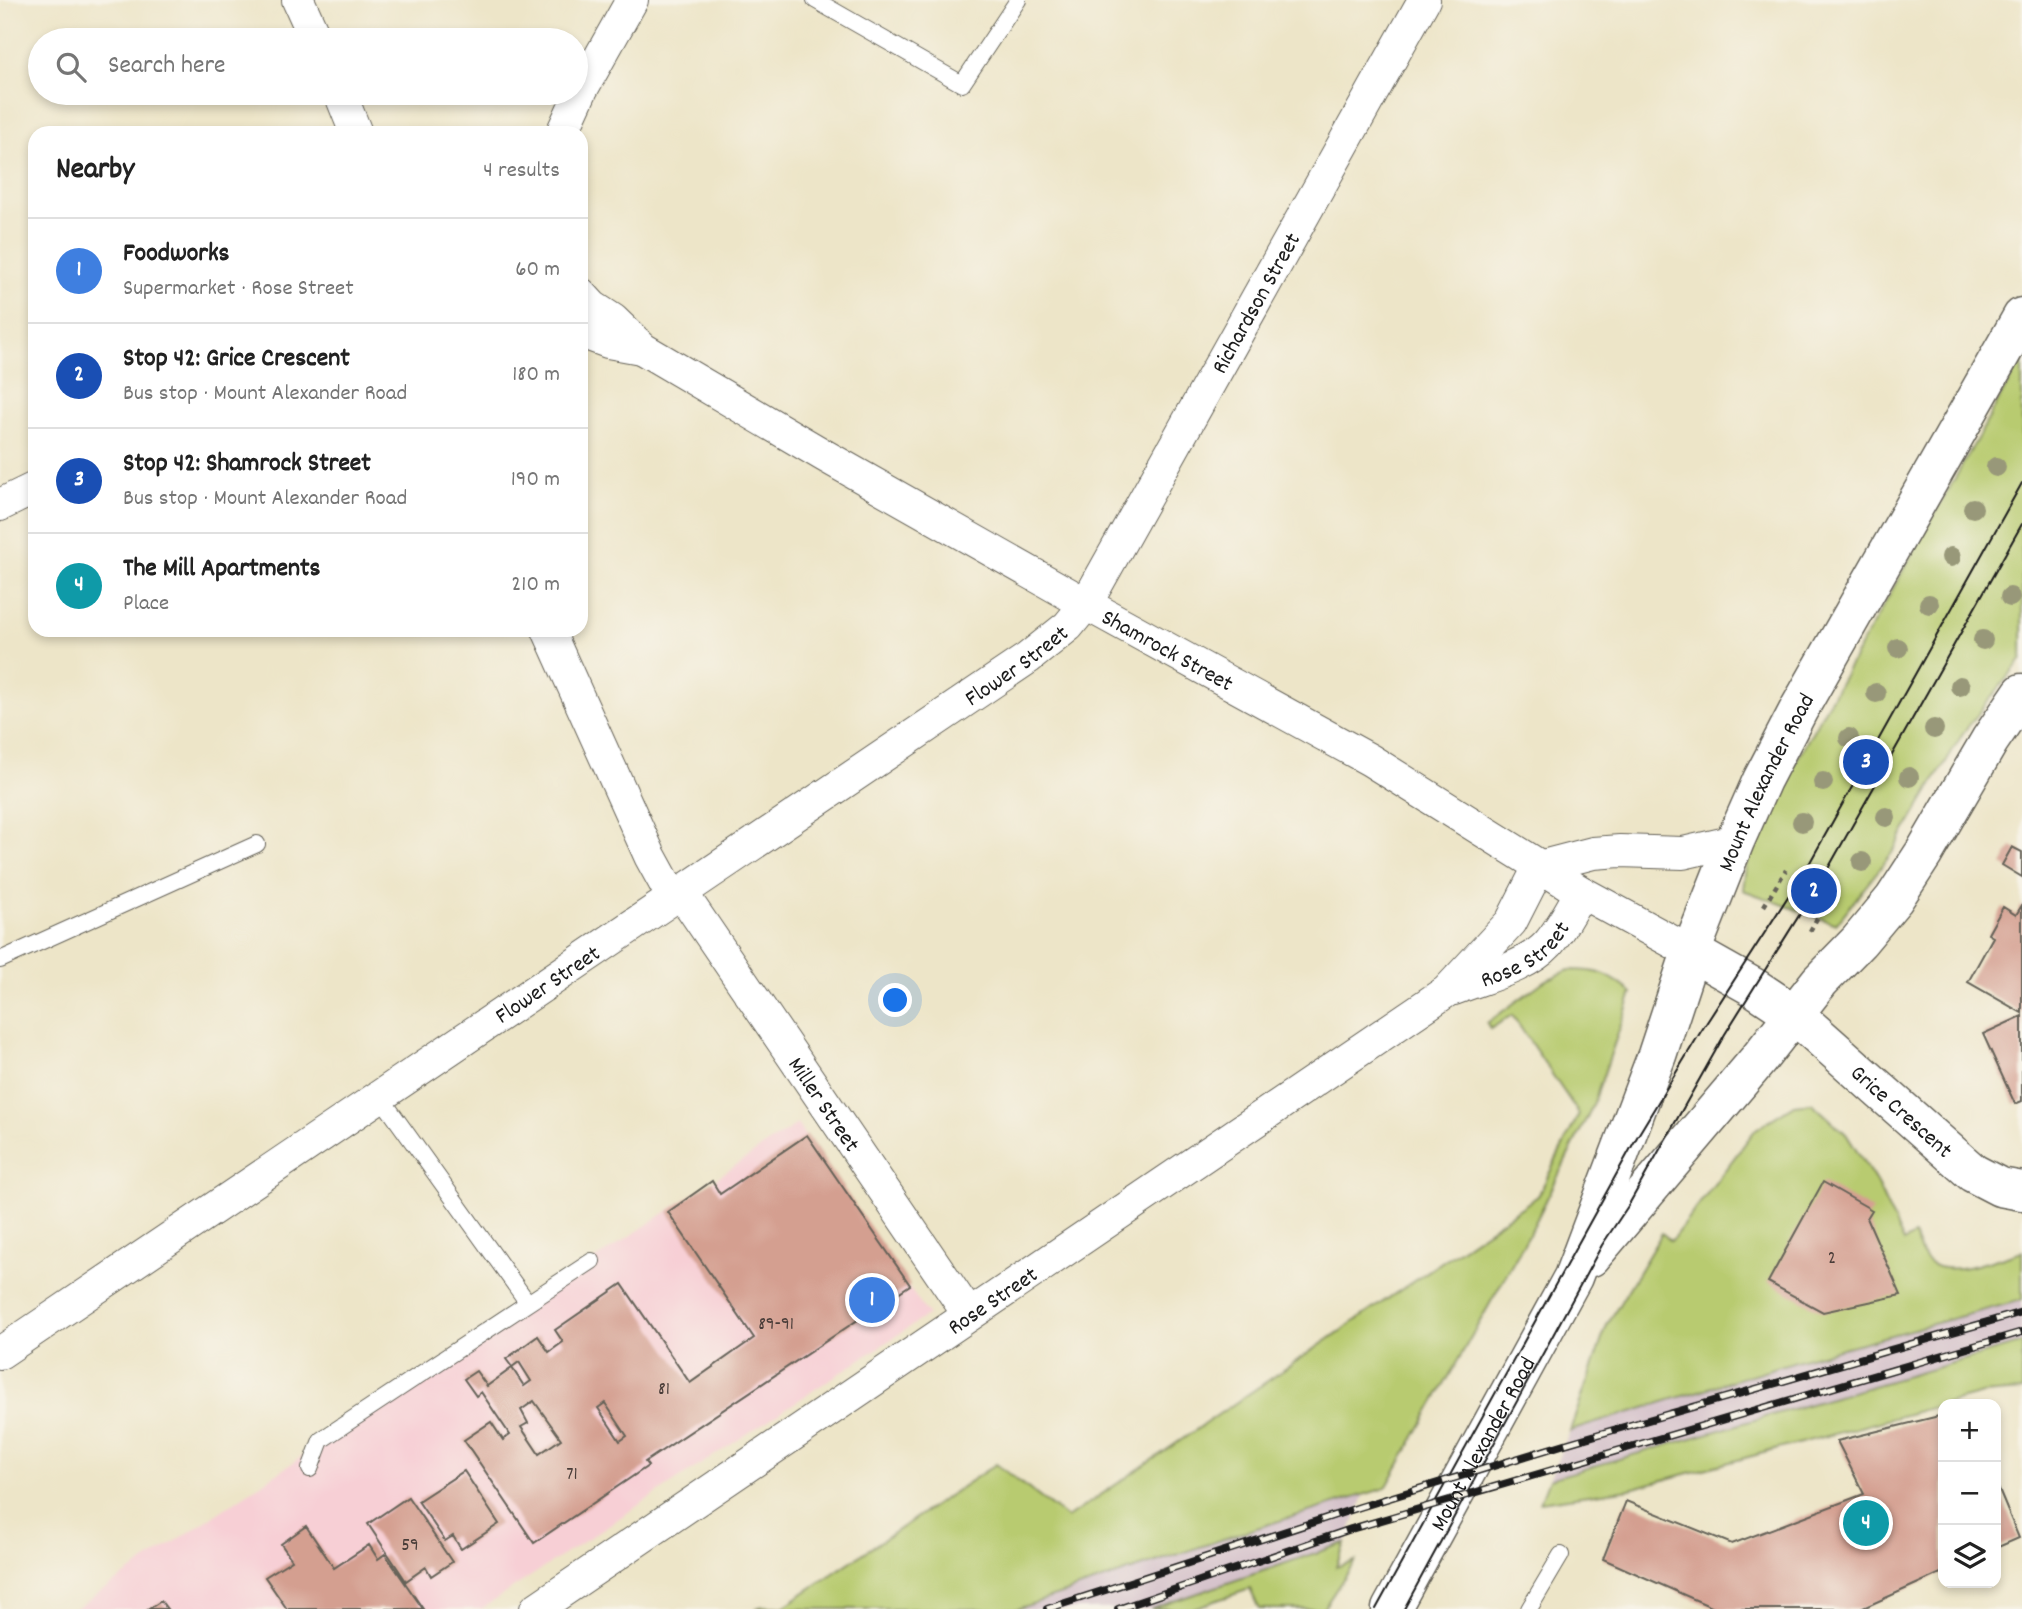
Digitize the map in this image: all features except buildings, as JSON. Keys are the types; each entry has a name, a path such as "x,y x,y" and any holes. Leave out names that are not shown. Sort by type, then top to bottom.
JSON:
{"main road":[{"name":"Mount Alexander Road","path":"1391,1609 1573,1277 1657,1055 1690,952 1762,780 1799,709 2022,317"},
{"name":"Mount Alexander Road","path":"1573,1277 1894,899 1990,740 2022,693"},
{"name":"Grice Crescent","path":"1690,952 1755,988 1794,1014 1973,1173 2000,1187 2022,1191"}],"street":[{"path":"298,0 311,28"},
{"path":"588,78 632,0"},
{"name":"Richardson Street","path":"1086,604 1424,0"},
{"path":"346,105 356,126"},
{"path":"547,126 567,105"},
{"path":"565,126 575,105"},
{"name":"Shamrock Street","path":"588,302 613,320 643,349 1086,604 1370,760 1539,867 1690,952"},
{"name":"Shamrock Street","path":"588,335 643,349"},
{"path":"0,505 28,491"},
{"name":"Flower Street","path":"0,1353 1034,654 1068,626 1086,604"},
{"name":"Miller Street","path":"551,637 650,856 969,1315"},
{"path":"1539,867 1593,853 1683,853 1735,841"},
{"name":"Rose Street","path":"536,1609 1447,991 1511,922 1539,867"},
{"name":"Rose Street","path":"1447,991 1538,954 1551,940 1581,892"}],"lane":[{"path":"816,0 962,84 1018,0"},
{"path":"0,960 257,844"},
{"path":"379,1095 528,1303"},
{"path":"310,1469 321,1440 592,1261"},
{"path":"1529,1609 1561,1555"}],"path":[{"path":"1764,905 1786,870"},
{"path":"1810,931 1831,893"}],"shaded area":[{"path":"797,1124 928,1315 481,1609 75,1609"},
{"path":"2022,1300 2022,1343 1549,1479 1570,1431 1809,1357"},
{"path":"1365,1494 1345,1543 1151,1609 1017,1609 1247,1531"}],"green space":[{"path":"2022,359 2022,659 1963,733 1892,853 1836,924 1743,890 1746,866 1784,782"},
{"path":"1569,970 1604,974 1632,993 1593,1105 1532,1229 1386,1488 1247,1531 1017,1609 757,1609 762,1606 783,1607 996,1464 1067,1518 1538,1196 1579,1114 1512,1015 1490,1029 1487,1023 1544,981"},
{"path":"1812,1103 1846,1134 1875,1180 1904,1242 1914,1236 1927,1261 1947,1268 1973,1266 2022,1251 2022,1300 1809,1357 1570,1431 1607,1325 1662,1233 1671,1241 1756,1129 1794,1105"},
{"path":"2022,1343 2022,1391 1982,1394 1963,1399 1938,1399 1938,1406 1630,1489 1540,1502 1549,1479"},
{"path":"1345,1543 1336,1567 1355,1561 1323,1609 1259,1609 1250,1589 1191,1609 1151,1609"}],"tram line":[{"path":"1376,1609 1637,1137 1700,1033 1809,864 2022,483"},
{"path":"1404,1609 1602,1245 1628,1206 1725,1034 1825,874 2022,524"}],"railway":[{"path":"1047,1609 1360,1507 1565,1444 2022,1312"},
{"path":"1118,1609 1351,1529 2022,1332"}],"place":[{"name":"Stop 42: Shamrock Street","path":"1866,762"},
{"name":"Stop 42: Grice Crescent","path":"1814,891"},
{"name":"Foodworks","path":"872,1300"},
{"name":"The Mill Apartments","path":"1866,1523"}]}
